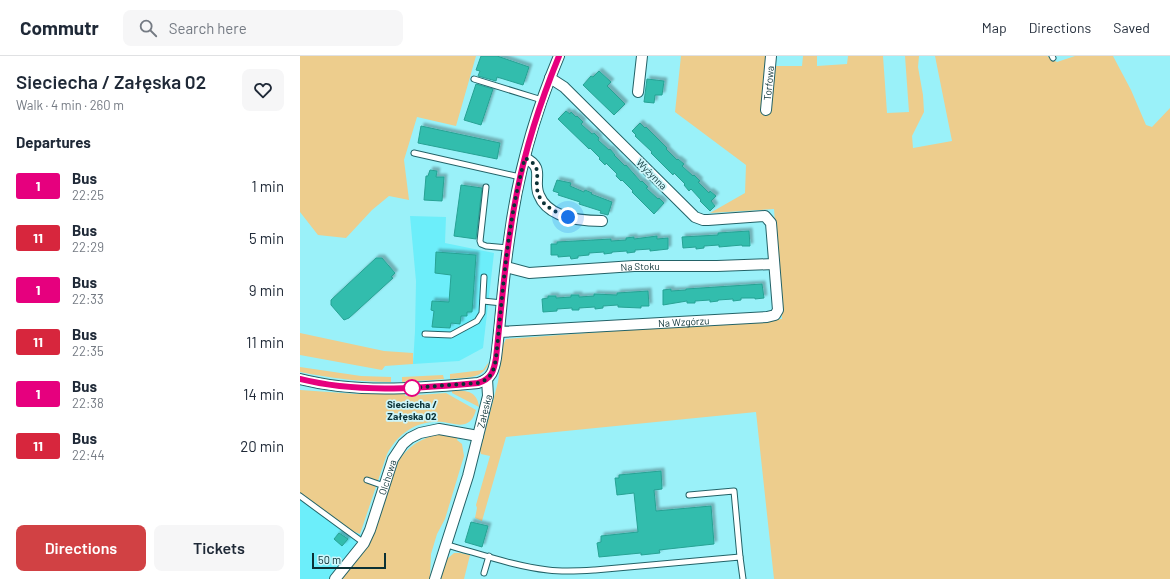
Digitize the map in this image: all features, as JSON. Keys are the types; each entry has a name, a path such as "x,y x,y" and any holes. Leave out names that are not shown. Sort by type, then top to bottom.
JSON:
{"street":[{"name":"Załęska","path":"435,579 468,476 488,396 487,379 494,370 508,248 520,177 542,100 559,56"},
{"path":"638,92 642,56"},
{"name":"Torfowa","path":"766,110 771,56"},
{"name":"Wyżynna","path":"550,78 564,87 695,217 708,220 765,216 771,223"},
{"path":"525,158 536,167 538,174 539,196 546,206 576,220 602,221"},
{"name":"Na Wzgórzu","path":"499,332 767,317 775,315 778,310 771,223"},
{"name":"Na Stoku","path":"506,267 529,273 634,266 774,264"},
{"path":"300,379 316,383 357,387 396,388 478,383 487,379"},
{"path":"300,384 316,383"},
{"name":"Olchowa","path":"335,579 364,543 370,530 393,459 410,438 420,433 439,429 478,436"}],"lane":[{"path":"474,78 542,100"},
{"path":"414,153 520,177"},
{"path":"486,187 480,241 486,246 508,248"},
{"path":"425,334 449,335 457,333 480,318 482,313 484,277"},
{"path":"483,301 502,303"},
{"path":"367,480 384,486"},
{"path":"689,495 734,491 743,579"},
{"path":"300,496 364,543"},
{"path":"447,545 548,570 572,571 740,557"},
{"path":"484,573 489,556"}],"shaded area":[{"path":"300,56 476,56 456,126 417,117 404,160 409,200 389,196 372,210 346,238 318,235 300,212"},
{"path":"681,56 768,56 774,66 802,66 803,56 817,56 817,66 847,64 848,56 883,56 887,113 909,112 905,56 919,56 918,67 923,95 924,112 912,136 913,148 952,141 935,56 1047,56 1057,62 1075,56 1113,56 1131,90 1146,125 1152,127 1170,108 1170,579 774,579 756,412 506,437 482,521 475,518 477,508 476,505 490,456 481,454 480,451 498,382 503,345 506,339 782,319 774,209 710,213 745,193 746,165 675,112"},
{"path":"410,216 446,217 445,243 494,253 483,348 459,361 413,364 416,281"},
{"path":"300,333 384,351 413,353 413,364 385,366 382,370 300,355"},
{"path":"489,362 487,368 478,375 450,379 450,374 483,370"},
{"path":"300,367 361,376 391,377 391,382 323,376 300,372"},
{"path":"443,375 444,379 402,382 402,377"},
{"path":"300,390 357,394 405,394 405,396 446,393 476,410 471,420 465,424 457,425 443,422 425,423 410,429 397,439 387,454 360,534 352,531 300,493"},
{"path":"452,391 470,392 476,397 479,407 452,393"},
{"path":"440,434 458,437 457,440 462,444 464,456 445,519 437,534 431,554 430,579 341,579 368,545 374,532 398,462 402,456 406,451 421,440"},
{"path":"300,493 352,531 360,534 368,545 341,579 300,579"},
{"path":"454,553 470,555 464,579 440,579 447,559"}],"building":[{"path":"481,56 497,56 529,67 523,85 497,77 496,81 478,76 480,71 476,70"},
{"path":"599,71 611,82 607,86 625,104 614,115 583,85 591,76 593,77"},
{"path":"647,79 664,81 662,95 655,95 654,103 644,102"},
{"path":"476,84 493,89 481,125 464,120"},
{"path":"566,111 570,114 571,112 576,117 577,116 583,122 581,124 592,134 594,133 599,138 598,140 609,150 610,149 641,182 642,181 648,187 646,188 664,203 654,214 622,180 621,181 616,176 617,174 606,163 605,165 590,148 589,149 558,119"},
{"path":"640,123 667,148 666,149 677,160 678,159 684,164 682,166 700,181 698,182 709,193 710,191 716,196 711,201 715,206 710,211 691,189 689,191 684,185 685,184 674,173 673,175 635,136 636,135 632,131"},
{"path":"421,126 500,143 497,159 418,143"},
{"path":"430,170 437,171 436,177 444,177 442,201 424,200 426,176 428,176"},
{"path":"557,180 571,183 570,186 584,192 585,190 592,193 591,194 612,202 608,215 600,213 601,211 579,204 580,202 558,195 559,193 553,191"},
{"path":"461,185 482,188 476,239 454,236"},
{"path":"749,231 750,246 742,245 719,247 719,245 704,246 704,248 696,249 696,247 683,248 682,237 718,235 718,233"},
{"path":"657,236 657,239 668,238 668,249 650,251 650,249 635,250 635,252 627,253 627,251 604,254 604,252 589,253 589,255 578,256 578,258 571,259 570,256 558,257 558,255 551,255 551,244 557,244 557,242 611,239 611,241 626,240 626,238 634,237 634,239"},
{"path":"436,252 476,255 472,312 467,312 467,316 461,316 460,324 451,323 450,328 432,327 434,311 431,310 432,301 449,302 451,275 435,273"},
{"path":"376,258 382,258 395,273 391,277 393,278 349,318 344,320 331,305 331,300"},
{"path":"762,284 764,298 741,298 741,300 733,301 733,299 710,302 710,300 695,301 695,303 687,303 687,301 663,305 663,290 671,289 671,291"},
{"path":"648,291 649,306 641,306 641,308 618,307 618,305 603,306 603,308 595,309 595,307 572,310 572,308 543,312 542,299 548,298 548,296 556,296 556,298 579,295 579,297 594,296 594,294 617,295 617,293"},
{"path":"661,471 662,489 654,490 656,511 711,506 714,544 659,550 660,553 641,555 641,553 599,557 597,543 601,542 601,536 638,532 634,493 617,495 615,478 619,478 619,475"},
{"path":"471,522 488,526 482,547 465,542"},
{"path":"339,533 348,539 342,546 334,539"}],"bus line":[{"name":"1","path":"300,379 316,383 357,387 396,388 478,383 487,379 491,375 494,370 496,358 509,241 521,171 541,101 559,56"}],"place":[{"name":"Sieciecha / Załęska 02","path":"412,388"}],"route":[{"path":"412,388 409,388 478,383 487,379 494,370 509,241 521,171 525,158 536,167 538,174 539,196 546,206 568,217"}]}
